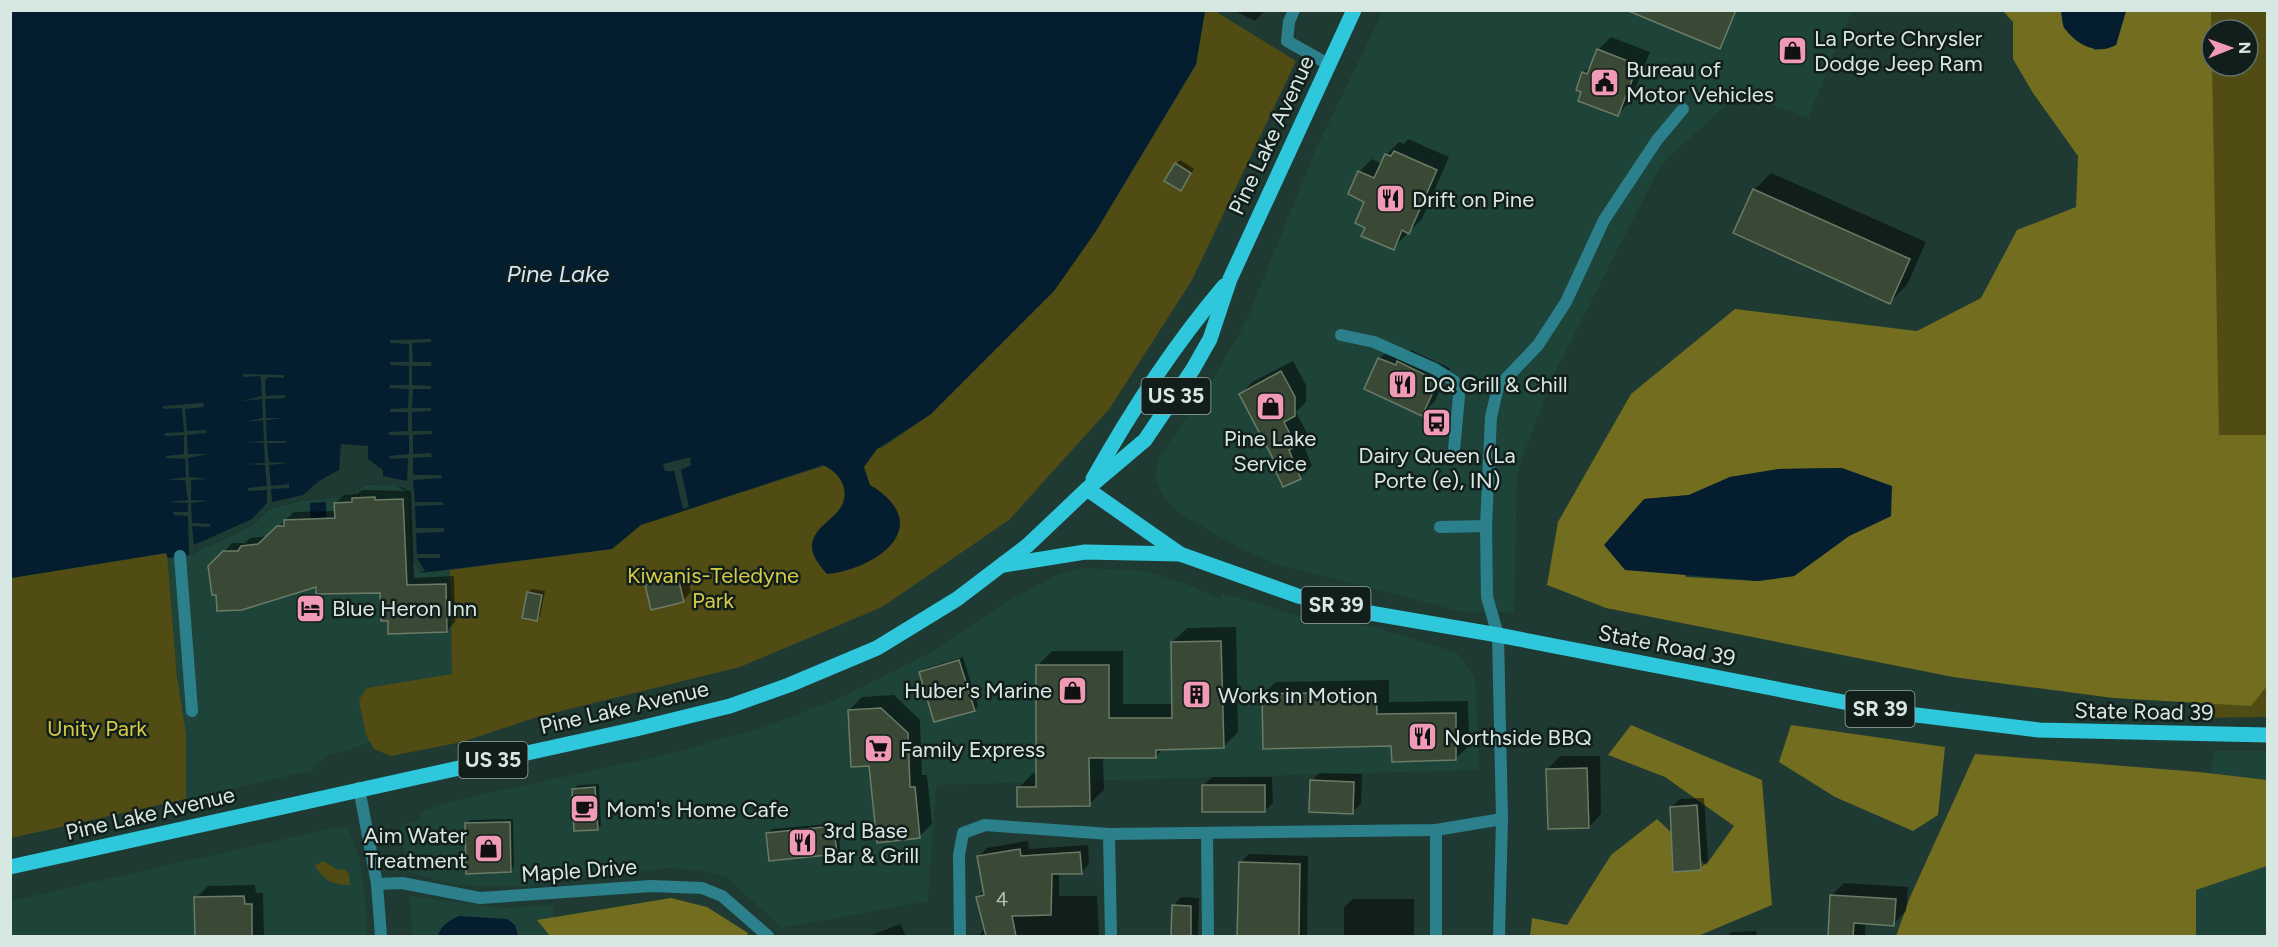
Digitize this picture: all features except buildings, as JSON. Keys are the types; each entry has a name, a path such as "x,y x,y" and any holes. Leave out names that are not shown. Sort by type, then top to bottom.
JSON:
{"main road":[{"name":"Pine Lake Avenue","path":"10,867 359,788 636,729 730,705 789,685 877,648 957,599 1028,545 1087,489 1145,440 1160,420 1210,339 1230,279 1354,10"},
{"name":"Pine Lake Avenue","path":"1087,489 1128,417 1195,321 1230,279"},
{"name":"State Road 39","path":"1087,489 1180,554 1298,596 1370,613 1498,635 1900,713 2039,730 2117,734 2268,735"},
{"path":"1001,566 1085,552 1180,554"}],"street":[{"path":"1294,10 1288,22 1287,41 1328,64"},
{"path":"1499,936 1502,819 1498,635 1487,597 1486,526 1491,417 1498,387 1538,345 1566,302 1604,220 1657,140 1683,109"},
{"path":"1341,335 1374,342 1436,369 1454,381 1459,396 1454,450"},
{"path":"1440,527 1486,526"},
{"path":"180,556 192,711"},
{"path":"359,788 377,884 381,936"},
{"path":"960,936 959,855 963,833 985,825 1109,834 1207,833 1436,830 1502,819"},
{"path":"1436,830 1436,936"},
{"path":"1207,833 1208,936"},
{"path":"1109,834 1111,936"},
{"name":"Maple Drive","path":"377,884 402,883 480,898 651,886 702,888 722,896 768,936"}],"shaded area":[{"path":"1383,11 1852,11 1808,118 1741,92 1662,163 1554,374 1517,472 1514,613 1459,611 1273,563 1236,546 1176,511 1165,499 1156,481 1157,460 1210,383 1246,322 1315,151"},
{"path":"2003,11 2061,11 2064,28 2095,50 2116,45 2126,11 2211,11 2211,18 2200,18 2200,78 2212,78 2219,435 2267,435 2267,686 2251,706 2113,698 1953,677 1606,608 1547,585 1558,522 1631,394 1735,309 1917,331 1981,298 2017,230 2076,207 2078,156 2033,93 2013,59 2013,22","holes":["1842,468 1891,516 1849,536 1794,576 1758,581 1686,577 1644,499 1689,495 1730,477 1779,469"]},
{"name":"Blue Heron Inn","path":"319,481 409,481 422,573 450,570 452,674 421,726 325,757 310,771 186,799 186,733 177,678 168,558 189,555 264,514 268,509 302,500"},
{"path":"1087,568 1146,571 1185,583 1221,599 1222,593 1304,617 1375,627 1457,653 1475,676 1479,770 936,785 928,901 782,928 726,877 703,871 668,868 521,887 457,885 408,872 400,829 403,824 421,820 420,812 458,800 681,751 767,726 838,699 937,649 1004,603 1061,573"},
{"path":"1631,725 1762,780 1772,905 1698,936 1530,936 1532,918 1567,925 1611,855 1657,819 1706,865 1734,826 1665,777 1608,755"},
{"path":"1791,725 1945,747 1938,815 1913,831 1835,797 1779,762"},
{"path":"2214,751 2267,751 2267,936 2190,936"},
{"path":"1975,754 2199,772 2267,780 2267,866 2196,890 2196,936 1896,936 1910,897"},
{"path":"348,827 359,856 365,897 367,936 11,936 10,901 332,828"},
{"path":"410,896 503,908 554,905 555,936 412,936"},
{"path":"671,898 707,907 748,933 747,936 550,936 537,920"}],"green space":[{"name":"Kiwanis-Teledyne Park","path":"1205,11 1215,11 1296,61 1192,280 1110,408 1009,520 882,607 740,667 537,717 462,742 391,756 374,749 366,735 359,700 367,688 452,674 450,570 612,549 640,525 883,447 931,414 1054,291 1096,231 1196,65"},
{"path":"2192,11 2267,11 2267,717 2204,718"},
{"name":"Unity Park","path":"167,553 177,678 186,733 186,799 11,838 11,578"},
{"path":"323,861 338,870 344,869 349,874 350,885 334,883 326,879 315,866"}],"water":[{"path":"2061,10 2126,11 2116,45 2095,49 2082,44 2064,27"},
{"name":"Pine Lake","path":"11,11 1205,11 1196,64 1096,231 1054,291 931,414 877,449 864,467 870,485 889,500 899,515 899,529 893,543 865,564 827,574 814,557 812,544 814,538 820,528 841,507 845,494 842,482 834,472 823,465 641,525 612,549 421,573 412,560 409,494 400,487 376,484 364,485 359,489 360,496 302,500 269,509 253,525 189,555 168,558 166,553 11,578"},
{"path":"1842,468 1892,486 1891,516 1849,536 1794,576 1758,581 1625,570 1604,545 1644,499 1689,495 1730,477 1779,469"},
{"path":"326,502 326,533 311,534 310,503"},
{"path":"459,916 507,919 515,925 518,936 438,936 443,926"}],"pier":[{"path":"431,339 431,342 412,343 413,362 431,362 432,366 412,366 412,385 431,386 431,389 413,389 412,408 431,408 431,411 412,412 412,431 432,431 432,434 413,435 413,454 431,453 432,457 413,458 413,475 441,475 442,478 413,480 415,502 443,502 443,505 415,506 416,528 444,528 444,532 416,533 417,554 440,554 440,558 417,558 425,571 421,573 412,560 409,494 404,488 384,484 363,485 359,489 360,496 302,500 269,509 253,525 189,555 188,516 174,515 173,512 188,512 188,503 168,502 188,500 185,480 167,480 186,477 185,459 166,458 166,456 184,454 184,435 165,436 165,433 184,432 182,408 163,409 163,406 203,403 204,407 185,409 187,431 206,430 206,433 187,435 188,454 208,454 188,458 189,477 208,479 191,480 191,500 210,501 191,503 192,523 210,524 211,527 192,526 194,545 252,519 267,503 267,490 248,491 248,488 267,486 265,465 246,464 265,463 264,443 245,442 264,441 263,420 244,422 263,418 262,399 242,401 262,396 261,379 260,376 243,377 243,374 284,375 284,378 268,377 265,380 266,396 285,395 285,398 265,399 266,418 285,418 266,420 267,441 286,441 286,443 267,443 269,462 288,463 269,465 271,486 289,484 289,488 271,489 272,502 303,495 319,481 339,470 341,444 368,446 368,459 383,470 383,476 407,481 408,458 390,459 389,456 409,454 409,435 389,435 389,432 408,431 408,412 390,412 390,409 408,408 409,389 389,388 390,385 409,385 409,366 390,365 390,362 409,362 409,344 390,343 390,340"},
{"path":"690,457 691,465 681,470 689,507 683,509 674,471 665,471 663,464"}],"place":[{"name":"La Porte Chrysler Dodge Jeep Ram","path":"1793,51"},
{"name":"Bureau of Motor Vehicles","path":"1605,82"},
{"name":"Drift on Pine","path":"1391,199"},
{"name":"DQ Grill & Chill","path":"1402,384"},
{"name":"Pine Lake Service","path":"1270,406"},
{"name":"Dairy Queen (La Porte (e), IN)","path":"1437,423"},
{"name":"Blue Heron Inn","path":"311,608"},
{"name":"Huber's Marine","path":"1073,690"},
{"name":"Works in Motion","path":"1197,695"},
{"name":"Northside BBQ","path":"1423,737"},
{"name":"Family Express","path":"879,749"},
{"name":"Mom's Home Cafe","path":"585,809"},
{"name":"3rd Base Bar & Grill","path":"802,843"},
{"name":"Aim Water Treatment","path":"488,848"}]}
